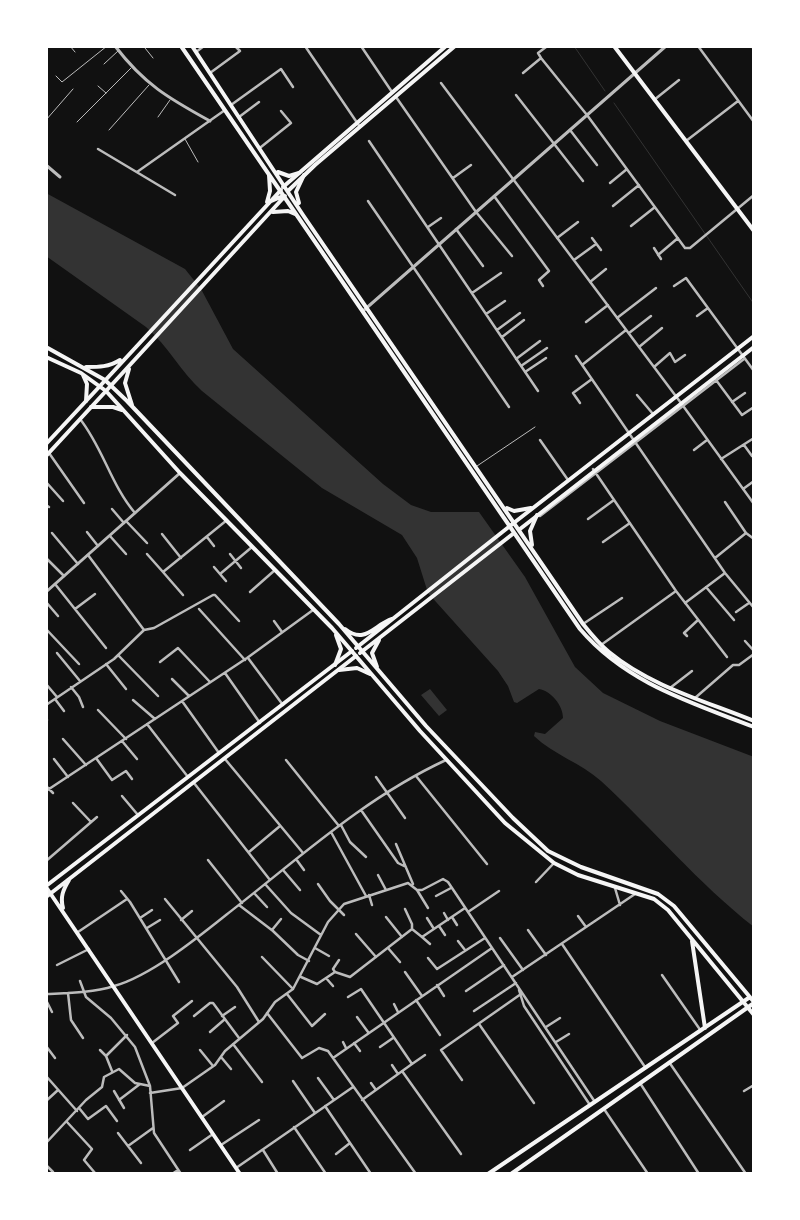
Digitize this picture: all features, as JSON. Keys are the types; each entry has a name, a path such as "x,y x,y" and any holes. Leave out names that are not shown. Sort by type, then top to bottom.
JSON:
{"main road":[{"path":"181,46 269,172 520,542 596,649 612,662 649,684 754,727"},
{"path":"192,46 276,170 304,215 583,624 601,645 625,664 670,688 754,721"},
{"path":"46,444 285,185 446,46"},
{"path":"48,455 271,213 289,190 304,175 455,46"},
{"path":"614,46 754,231"},
{"path":"409,77 414,82"},
{"path":"225,110 232,105"},
{"path":"276,170 284,176 299,173"},
{"path":"267,203 270,191 269,172"},
{"path":"304,175 296,192 304,215"},
{"path":"267,203 285,196"},
{"path":"271,213 288,211 297,215"},
{"path":"240,1174 46,886 335,665 531,508 754,336"},
{"path":"46,347 85,367 105,380 135,409 339,624 431,732 513,818 548,851 581,867 658,894 674,906 752,1000"},
{"path":"46,897 339,670 400,620 715,379 754,347"},
{"path":"47,358 81,373 106,391 180,473 332,628 505,823 554,864 578,875 654,899 668,910 754,1015"},
{"path":"85,367 112,365 124,358"},
{"path":"130,364 125,383 135,409"},
{"path":"81,373 87,384 86,401"},
{"path":"91,408 113,406 124,410"},
{"path":"498,498 508,509 514,511 531,508"},
{"path":"502,515 504,527 502,532"},
{"path":"534,550 530,531 537,515"},
{"path":"507,539 514,538 520,542"},
{"path":"339,624 350,633 360,636 366,635 388,620 396,617"},
{"path":"332,628 341,649 335,665"},
{"path":"379,672 372,653 384,634"},
{"path":"339,670 357,668 375,677"},
{"path":"209,762 213,768"},
{"path":"65,913 61,900 62,892 71,877"},
{"path":"692,940 703,1029"},
{"path":"488,1174 703,1029 752,1000"},
{"path":"511,1174 740,1012 752,1000"},
{"path":"740,1012 754,1015"},
{"path":"617,1087 618,1094 622,1096"},
{"path":"608,1093 612,1096 612,1102"}],"street":[{"path":"115,46 132,68 149,85 170,100 210,121"},
{"path":"196,52 204,46"},
{"path":"210,74 240,51 236,46"},
{"path":"305,46 360,127"},
{"path":"361,46 392,92"},
{"path":"546,46 538,53 540,58 587,115 687,249 754,195"},
{"path":"362,311 666,46"},
{"path":"698,46 754,122"},
{"path":"523,73 540,58"},
{"path":"232,105 281,69 293,87"},
{"path":"654,100 679,80"},
{"path":"441,83 654,366 754,504"},
{"path":"516,95 583,181"},
{"path":"396,97 476,212 512,256"},
{"path":"686,141 738,101"},
{"path":"239,117 260,102"},
{"path":"137,172 225,110"},
{"path":"260,147 291,123 281,111"},
{"path":"570,130 597,165"},
{"path":"369,141 538,390"},
{"path":"98,149 175,195"},
{"path":"46,165 60,177"},
{"path":"453,178 471,165"},
{"path":"610,183 627,169"},
{"path":"613,206 639,185"},
{"path":"494,196 549,271 539,280 543,286"},
{"path":"368,201 509,407"},
{"path":"631,226 655,207"},
{"path":"428,227 441,218"},
{"path":"557,238 578,222"},
{"path":"456,229 483,266"},
{"path":"592,238 601,250"},
{"path":"658,254 678,238"},
{"path":"574,260 596,244"},
{"path":"654,248 661,259"},
{"path":"590,282 606,269"},
{"path":"472,293 501,273"},
{"path":"674,286 686,278 754,371"},
{"path":"617,318 656,288"},
{"path":"486,314 506,301"},
{"path":"586,322 608,305"},
{"path":"697,316 708,308"},
{"path":"497,330 520,313"},
{"path":"582,365 627,331 651,316"},
{"path":"502,337 524,320"},
{"path":"639,347 662,328"},
{"path":"516,359 540,341"},
{"path":"521,366 546,348"},
{"path":"654,366 670,353 675,362 685,355"},
{"path":"576,356 725,573 754,608"},
{"path":"525,372 546,358"},
{"path":"580,403 573,393 592,379"},
{"path":"715,379 742,415 754,407"},
{"path":"732,402 745,393"},
{"path":"637,395 652,414"},
{"path":"80,419 100,448 120,494 135,513"},
{"path":"721,459 754,438"},
{"path":"540,440 568,480"},
{"path":"694,450 707,440"},
{"path":"744,445 752,456"},
{"path":"48,455 84,504"},
{"path":"594,471 676,591 727,657"},
{"path":"46,592 180,473"},
{"path":"742,489 754,480"},
{"path":"46,482 63,501"},
{"path":"588,519 614,500"},
{"path":"725,502 746,533 754,539"},
{"path":"112,509 146,543"},
{"path":"163,572 227,520"},
{"path":"603,542 630,523"},
{"path":"87,532 98,546"},
{"path":"52,533 78,564"},
{"path":"715,558 746,533"},
{"path":"162,534 181,558"},
{"path":"110,536 126,554"},
{"path":"207,537 214,546"},
{"path":"220,574 252,547"},
{"path":"147,554 183,595"},
{"path":"230,554 241,568"},
{"path":"88,555 144,630"},
{"path":"46,558 64,576"},
{"path":"214,567 226,581"},
{"path":"250,592 275,570"},
{"path":"685,603 725,573"},
{"path":"54,584 106,648"},
{"path":"706,587 734,620"},
{"path":"601,645 676,591"},
{"path":"75,609 95,594"},
{"path":"46,705 118,655 144,630 154,628 214,594 239,621"},
{"path":"583,624 622,598"},
{"path":"46,602 58,616"},
{"path":"736,612 749,602"},
{"path":"198,609 246,659 283,705"},
{"path":"53,793 47,789 246,659 314,609"},
{"path":"687,636 684,633 698,620"},
{"path":"274,621 282,632"},
{"path":"46,629 79,664"},
{"path":"695,698 732,665 739,665 754,653 745,641"},
{"path":"160,662 178,648 210,682"},
{"path":"58,653 80,681"},
{"path":"118,655 158,696"},
{"path":"106,664 126,689"},
{"path":"670,688 692,671"},
{"path":"225,673 260,723"},
{"path":"172,679 189,696"},
{"path":"46,684 64,711"},
{"path":"71,687 79,697 83,707"},
{"path":"134,700 155,719"},
{"path":"182,701 220,753"},
{"path":"98,710 126,739"},
{"path":"147,724 188,777"},
{"path":"63,739 86,765"},
{"path":"122,741 137,759"},
{"path":"96,758 112,780 115,780 126,771 132,779"},
{"path":"54,759 68,777"},
{"path":"225,759 303,853"},
{"path":"286,760 340,825 350,842 366,857"},
{"path":"46,994 83,992 129,981 195,939 239,906 303,853 361,810 388,792 448,760"},
{"path":"416,776 487,864"},
{"path":"376,777 405,818"},
{"path":"194,783 270,880"},
{"path":"122,796 138,816"},
{"path":"73,803 91,822"},
{"path":"361,810 398,863 406,866"},
{"path":"46,861 97,816"},
{"path":"248,852 280,826"},
{"path":"331,832 372,905"},
{"path":"396,844 413,884 428,908"},
{"path":"296,859 304,870"},
{"path":"208,860 242,903"},
{"path":"536,882 554,864"},
{"path":"283,869 300,890"},
{"path":"378,875 386,890"},
{"path":"417,890 446,880 595,1102"},
{"path":"150,1093 182,1088 213,1066 233,1044 259,1022 275,1002 293,989 301,977 321,935 344,904 408,883 413,884"},
{"path":"265,884 291,913 321,935"},
{"path":"318,884 344,915"},
{"path":"614,886 620,905"},
{"path":"436,896 451,888"},
{"path":"121,891 140,918 179,982"},
{"path":"468,912 499,891"},
{"path":"254,893 267,907"},
{"path":"512,978 636,893"},
{"path":"78,932 127,899"},
{"path":"165,899 195,939 237,987 259,1022"},
{"path":"239,906 272,930 298,955 309,960"},
{"path":"422,938 465,908"},
{"path":"405,909 412,924 412,929 430,944"},
{"path":"140,918 152,910"},
{"path":"181,920 192,911"},
{"path":"444,913 448,920"},
{"path":"578,916 586,928"},
{"path":"386,917 402,937"},
{"path":"452,917 457,925"},
{"path":"427,918 434,929"},
{"path":"147,929 160,920"},
{"path":"272,930 281,920"},
{"path":"439,926 445,935"},
{"path":"335,972 350,977 412,929"},
{"path":"528,930 546,955"},
{"path":"356,934 376,957"},
{"path":"428,958 437,970 485,938"},
{"path":"500,938 523,970"},
{"path":"458,941 465,951"},
{"path":"562,944 646,1068"},
{"path":"388,947 400,962"},
{"path":"314,948 329,956"},
{"path":"333,1058 492,948"},
{"path":"57,965 90,949"},
{"path":"262,957 293,989"},
{"path":"335,972 333,969 339,960"},
{"path":"466,991 504,965"},
{"path":"301,977 317,984 335,972"},
{"path":"405,972 422,996"},
{"path":"662,975 703,1029"},
{"path":"326,978 333,986"},
{"path":"80,981 86,997 111,1018 135,1047 150,1086 153,1128 181,1174"},
{"path":"474,1011 516,983"},
{"path":"437,985 444,996"},
{"path":"519,988 524,1006 590,1105"},
{"path":"348,996 361,989 412,1064"},
{"path":"68,993 71,1020 83,1038"},
{"path":"462,1080 441,1050 523,993"},
{"path":"287,994 312,1026 324,1014"},
{"path":"46,1000 52,1012"},
{"path":"416,1000 440,1035"},
{"path":"152,1042 178,1023 173,1016 192,1001"},
{"path":"194,1016 212,1002 240,1038"},
{"path":"394,1004 398,1012"},
{"path":"222,1016 235,1007"},
{"path":"267,1013 302,1058 319,1048 326,1049 416,1174"},
{"path":"357,1018 368,1033"},
{"path":"546,1028 560,1018"},
{"path":"210,1032 225,1019"},
{"path":"478,1024 534,1103"},
{"path":"556,1042 569,1034"},
{"path":"106,1056 127,1035"},
{"path":"380,1047 394,1038"},
{"path":"343,1042 346,1048"},
{"path":"354,1042 360,1051"},
{"path":"233,1044 262,1082"},
{"path":"46,1046 55,1058"},
{"path":"100,1050 106,1056 112,1071"},
{"path":"200,1050 213,1066"},
{"path":"362,1100 425,1055"},
{"path":"221,1057 231,1069"},
{"path":"670,1062 746,1174"},
{"path":"392,1065 398,1074"},
{"path":"47,1142 103,1086 104,1076 112,1071 119,1069 127,1078 150,1086"},
{"path":"402,1071 461,1154"},
{"path":"46,1076 88,1119 106,1106 117,1121"},
{"path":"318,1078 334,1100"},
{"path":"293,1081 315,1113"},
{"path":"372,1083 376,1090"},
{"path":"640,1083 698,1174"},
{"path":"119,1100 140,1084"},
{"path":"744,1092 754,1085"},
{"path":"236,1168 353,1087"},
{"path":"46,1102 58,1090"},
{"path":"114,1091 124,1108"},
{"path":"202,1117 224,1101"},
{"path":"325,1106 371,1174"},
{"path":"604,1109 648,1174"},
{"path":"221,1146 259,1120"},
{"path":"67,1122 92,1149 84,1160 96,1173"},
{"path":"294,1127 326,1174"},
{"path":"128,1146 153,1128"},
{"path":"118,1133 141,1163"},
{"path":"190,1150 213,1134"},
{"path":"336,1154 350,1143"},
{"path":"262,1150 278,1174"},
{"path":"46,1165 53,1172"},
{"path":"172,1174 178,1170"}],"lane":[{"path":"70,46 75,52"},
{"path":"56,76 62,82 107,46"},
{"path":"147,46 145,48 153,58"},
{"path":"104,64 118,50"},
{"path":"77,122 132,68"},
{"path":"109,130 149,85"},
{"path":"98,86 106,93"},
{"path":"46,120 73,89"},
{"path":"158,117 170,100"},
{"path":"184,139 198,162"},
{"path":"476,466 535,427"}],"shaded area":[{"path":"46,193 185,269 201,289 233,349 383,484 411,505 431,512 479,512 525,577 575,667 603,693 660,721 754,757 754,927 695,874 601,781 585,769 550,749 534,736 535,732 545,734 563,718 561,708 556,699 539,689 517,703 514,702 508,686 498,671 428,593 417,558 402,535 322,488 202,391 146,327 46,256"},
{"path":"430,689 447,710 439,716 421,695"}],"waterway":[{"path":"574,46 605,91"},
{"path":"614,103 754,304"}]}
